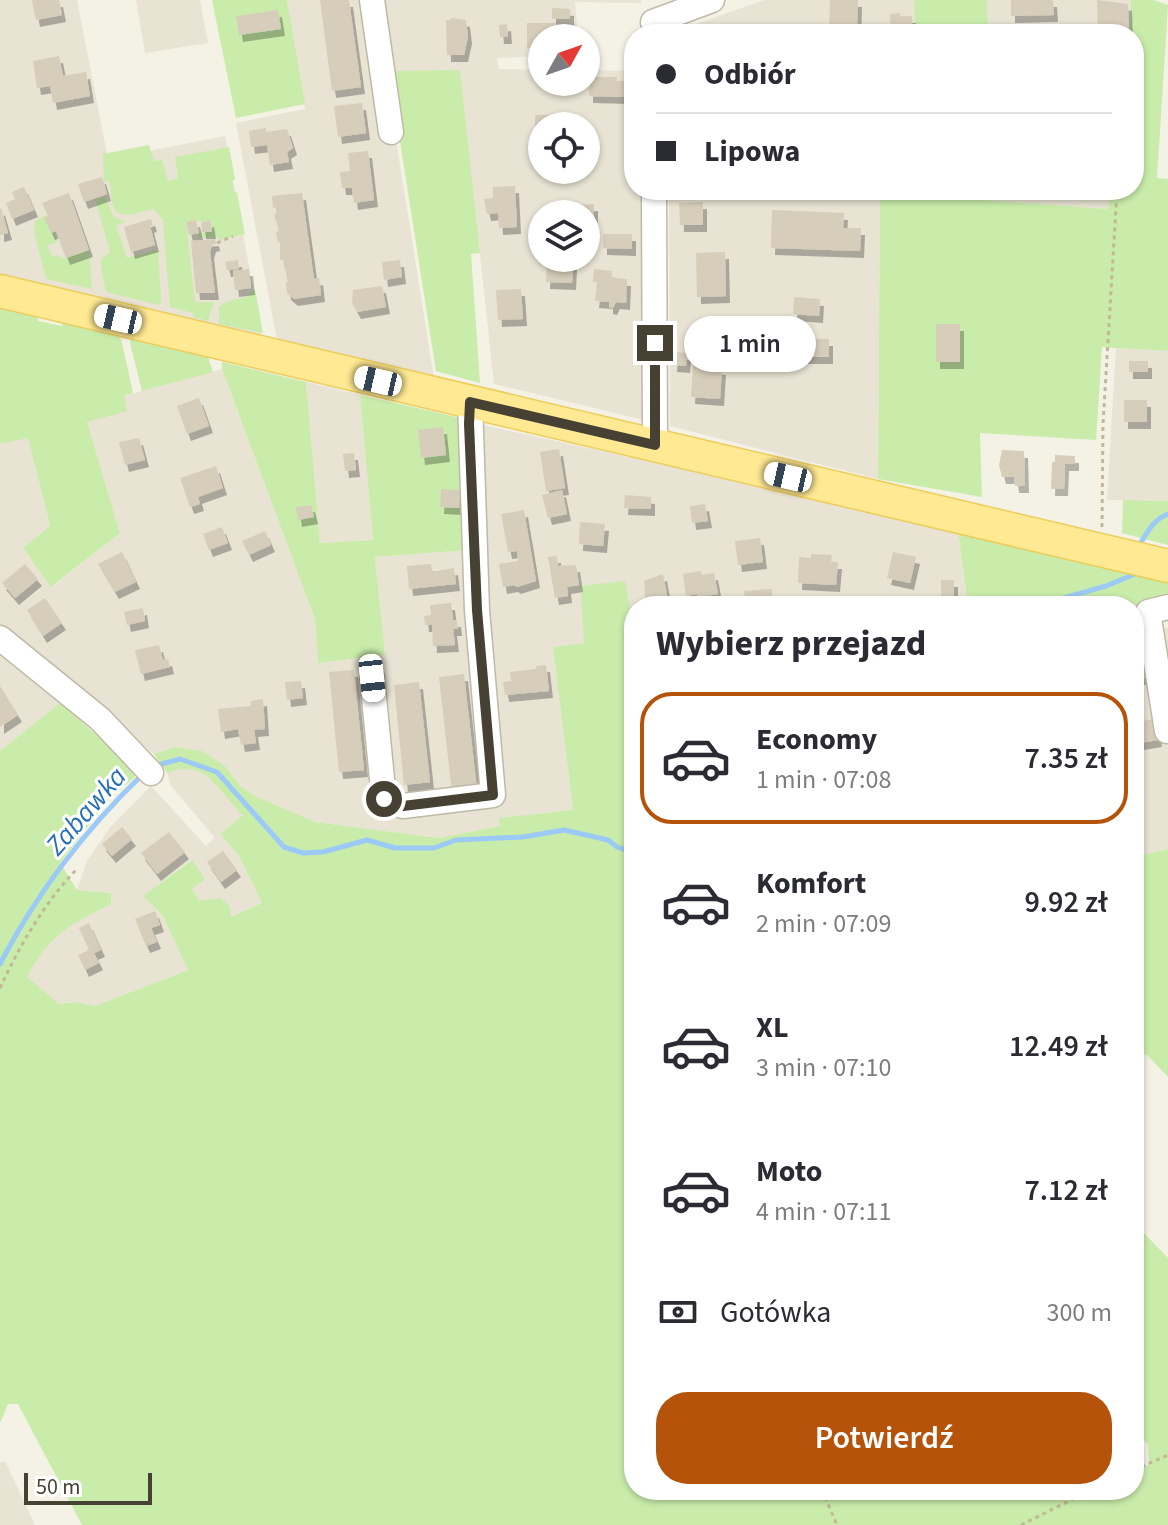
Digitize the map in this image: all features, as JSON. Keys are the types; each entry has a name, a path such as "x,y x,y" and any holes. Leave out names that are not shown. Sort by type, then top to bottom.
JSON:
{"main road":[{"path":"0,291 1168,566"}],"street":[{"path":"372,0 391,132"},
{"path":"653,19 712,0"},
{"path":"654,200 655,445"},
{"path":"372,678 384,799 403,806 493,795 477,610 470,402"},
{"path":"1150,611 1167,731"},
{"path":"0,638 44,677 100,719 148,770"}],"path":[{"path":"1103,539 1103,424 1116,200"},
{"path":"217,243 233,236"},
{"path":"0,988 11,963 59,888 76,870"},
{"path":"1144,1466 1168,1455"},
{"path":"826,1500 837,1525"},
{"path":"1021,1525 1071,1500"}],"shaded area":[{"path":"0,0 77,0 108,159 225,136 262,337 0,277"},
{"path":"136,0 200,0 208,43 145,53"},
{"path":"287,0 365,0 396,140 434,379 277,340 236,123 305,109"},
{"path":"378,0 641,0 641,3 575,2 577,24 528,24 528,57 497,58 499,69 528,70 528,96 600,96 600,70 624,71 624,200 641,200 644,420 494,384 460,71 389,71"},
{"path":"764,0 914,0 915,24 696,24"},
{"path":"987,0 1131,0 1130,24 988,24"},
{"path":"669,200 880,200 878,479 670,426"},
{"path":"985,200 1110,200 1109,209"},
{"path":"1116,348 1168,351 1168,501 1107,500"},
{"path":"222,369 315,619 318,663 385,655 375,557 468,550 474,423 958,530 967,596 627,596 624,581 584,643 553,647 573,810 500,818 500,826 439,838 315,822 255,796 240,786 225,766 176,747 154,754 0,629 0,444 28,437 50,527 23,548 52,587 120,533 87,422 124,396"},
{"path":"306,382 360,395 373,540 320,543"},
{"path":"1144,619 1147,633 1168,628 1168,849 1144,855"},
{"path":"0,647 55,692 60,703 0,751"},
{"path":"181,767 198,770 243,815 220,834 238,854 262,903 231,917 199,901 192,889 191,860 143,896 163,916 188,970 95,1006 76,1002 59,1004 26,978 39,954 69,924 110,904 111,893 77,890 87,861 111,826 151,786 206,846 215,838 171,786 167,773"},
{"path":"5,1461 35,1525 0,1525 0,1463"}],"green space":[{"path":"212,0 287,0 305,104 236,118"},
{"path":"914,0 987,0 988,24 915,24"},
{"path":"1131,0 1153,0 1168,5 1157,178 1168,179 1168,351 1102,347 1096,440 980,433 982,497 878,479 880,200 985,200 1108,209 1109,200 1144,200 1144,24 1130,24"},
{"path":"460,70 480,253 471,254 480,383 436,371 389,71"},
{"path":"149,145 154,161 162,160 168,181 178,178 175,157 229,147 235,179 232,182 233,190 237,193 245,234 219,240 218,237 198,238 199,233 212,232 210,220 204,223 196,220 186,222 195,302 214,302 208,321 170,307 163,220 154,209 126,215 116,211 109,181 104,181 103,154"},
{"path":"105,197 114,217 126,222 116,225 127,258 158,250 159,305 106,292 100,261 110,252 95,199"},
{"path":"46,215 57,242 47,245 52,257 58,255 63,259 89,250 92,289 46,279 34,232 35,221"},
{"path":"255,289 263,333 219,324 219,307"},
{"path":"0,302 37,314 38,321 62,326 63,318 115,332 121,339 133,393 124,396 127,411 87,422 120,533 51,587 23,548 50,526 28,438 0,444"},
{"path":"131,338 207,354 213,372 142,391"},
{"path":"222,362 306,382 320,543 373,540 360,395 461,418 468,550 375,557 385,655 318,663 315,619"},
{"path":"1123,500 1168,501 1168,545 1122,533"},
{"path":"958,530 1168,578 1168,599 1144,604 1144,596 967,596"},
{"path":"625,581 628,596 624,596 624,1500 1144,1500 1144,1467 1149,1465 1148,1445 1144,1440 1144,1233 1168,1258 1168,1525 82,1525 18,1404 8,1404 0,1423 0,751 60,703 109,746 123,750 138,774 106,803 60,863 77,890 111,893 111,904 84,918 52,941 27,977 59,1004 76,1002 95,1006 188,970 163,916 143,896 192,860 205,879 192,889 199,901 221,898 230,907 231,917 262,903 238,854 220,834 243,815 202,773 180,769 167,773 154,754 176,747 202,751 225,766 240,786 255,796 315,822 439,838 500,826 499,818 573,810 553,647 584,643 581,586"},
{"path":"1168,849 1168,1077 1144,1055 1144,855"}],"building":[{"path":"32,0 59,0 62,15 36,20"},
{"path":"320,0 349,0 361,87 332,91"},
{"path":"830,0 858,0 857,24 829,24"},
{"path":"1011,0 1053,0 1054,15 1011,16"},
{"path":"1097,0 1128,4 1129,24 1098,24"},
{"path":"552,8 570,9 570,19 552,19"},
{"path":"278,10 281,29 239,35 236,16"},
{"path":"890,14 912,16 912,24 890,24"},
{"path":"446,20 466,20 468,37 464,55 447,55"},
{"path":"527,23 555,23 528,24 527,48"},
{"path":"507,24 508,37 500,37 499,25"},
{"path":"59,56 63,76 86,72 90,96 53,103 50,86 37,88 33,61"},
{"path":"600,77 617,77 617,81 624,81 624,97 589,96 600,96"},
{"path":"362,103 366,133 338,137 334,106"},
{"path":"266,128 266,132 287,129 293,148 287,152 289,162 270,165 267,145 251,147 249,131"},
{"path":"368,151 374,200 354,203 352,188 342,188 340,172 350,171 348,153"},
{"path":"102,177 107,194 84,202 78,184"},
{"path":"515,186 517,227 499,228 498,213 487,214 484,199 493,198 493,187"},
{"path":"24,187 34,210 12,219 6,203 15,199 12,192"},
{"path":"69,193 89,250 66,258 56,231 51,233 44,218 48,216 42,203"},
{"path":"302,193 314,279 319,278 321,295 294,299 287,293 288,282 283,260 280,260 280,242 276,232 279,231 274,214 276,207 273,208 272,196"},
{"path":"703,202 703,225 680,225 679,203"},
{"path":"0,209 8,233 0,235"},
{"path":"772,210 844,213 843,228 861,228 860,251 771,248"},
{"path":"151,219 155,245 131,252 124,227"},
{"path":"196,220 199,233 189,235 186,222"},
{"path":"210,220 212,232 202,232 201,223"},
{"path":"603,234 632,234 632,249 603,248"},
{"path":"215,239 216,244 212,245 210,252 215,293 196,293 191,241"},
{"path":"725,252 726,296 697,297 696,253"},
{"path":"238,260 239,269 227,270 225,262"},
{"path":"400,260 402,277 384,280 382,262"},
{"path":"249,269 251,288 235,290 233,271"},
{"path":"600,270 612,271 612,278 627,279 626,303 616,302 613,308 609,307 609,302 595,301 597,282 593,282 594,272"},
{"path":"546,272 573,272 572,283 546,282"},
{"path":"382,286 386,307 357,312 352,303 353,290"},
{"path":"521,289 523,319 498,320 496,290"},
{"path":"794,297 820,299 819,316 793,314"},
{"path":"703,320 719,320 720,345 703,345"},
{"path":"936,324 960,324 960,362 936,362"},
{"path":"808,333 813,333 813,339 829,339 829,357 795,357 795,339 808,338"},
{"path":"674,352 687,353 686,366 673,365"},
{"path":"1129,361 1148,361 1148,372 1129,372"},
{"path":"693,366 722,368 720,399 691,397"},
{"path":"199,398 209,426 187,434 177,406"},
{"path":"1124,400 1147,400 1147,422 1124,422"},
{"path":"443,427 446,455 421,458 418,430"},
{"path":"139,438 145,460 125,465 119,442"},
{"path":"559,449 565,488 546,491 540,452"},
{"path":"1002,450 1024,451 1025,486 1015,486 1014,477 1002,477 999,465"},
{"path":"354,453 356,470 345,471 343,454"},
{"path":"1055,455 1075,456 1075,464 1065,464 1064,489 1051,489"},
{"path":"216,466 223,488 198,497 200,504 190,507 180,478"},
{"path":"441,489 460,490 459,508 440,507"},
{"path":"562,490 567,514 548,518 542,495"},
{"path":"625,495 651,497 651,509 624,508"},
{"path":"705,504 708,521 692,523 690,506"},
{"path":"311,505 314,517 298,520 296,507"},
{"path":"524,510 536,581 517,587 503,587 499,564 518,561 517,551 508,552 501,514"},
{"path":"580,522 605,524 603,546 579,544"},
{"path":"222,527 228,543 209,550 203,534"},
{"path":"265,531 271,545 249,555 242,541"},
{"path":"760,538 763,562 738,565 735,541"},
{"path":"122,552 136,582 115,592 98,564"},
{"path":"893,552 916,557 910,583 887,578"},
{"path":"811,554 832,555 831,562 838,562 836,585 798,583 799,557 811,558"},
{"path":"557,556 558,566 576,565 579,585 567,587 568,596 555,598 548,557"},
{"path":"25,564 38,579 15,598 2,583"},
{"path":"431,564 432,572 454,568 456,584 409,589 407,566"},
{"path":"701,571 702,575 714,573 718,594 686,596 683,574"},
{"path":"663,574 667,596 645,596 644,581"},
{"path":"941,580 954,580 954,596 941,596"},
{"path":"772,589 772,596 745,596 744,591"},
{"path":"45,598 62,623 43,636 27,610"},
{"path":"451,603 453,620 457,620 458,629 453,629 455,645 433,646 432,625 425,625 424,616 431,615 430,605"},
{"path":"143,608 145,621 127,625 124,612"},
{"path":"159,645 163,660 168,659 170,667 141,674 135,650"},
{"path":"1144,655 1148,677 1144,678"},
{"path":"546,665 549,691 505,695 503,682 511,681 510,672"},
{"path":"354,670 364,770 339,772 329,672"},
{"path":"464,674 477,790 452,793 439,677"},
{"path":"301,681 303,698 287,700 285,682"},
{"path":"419,682 430,782 404,785 394,685"},
{"path":"0,686 18,715 0,727"},
{"path":"263,699 265,729 254,730 256,743 241,745 238,729 221,732 218,709 251,706 251,701"},
{"path":"1155,719 1158,740 1144,742 1144,721"},
{"path":"122,827 132,839 112,856 102,844"},
{"path":"169,832 185,852 157,874 141,853"},
{"path":"223,851 237,870 221,882 207,862"},
{"path":"155,911 160,925 151,928 157,942 146,946 135,919"},
{"path":"89,923 101,950 94,953 99,963 85,970 78,955 89,950 79,928"}],"waterway":[{"name":"Zabawka","path":"1140,544 1148,530 1168,514"},
{"name":"Zabawka","path":"1071,596 1135,574"},
{"name":"Zabawka","path":"154,766 180,759 217,772 284,847 303,853 323,852 367,840 395,848 434,848 456,840 523,837 564,830 608,840 624,849"},
{"name":"Zabawka","path":"0,964 64,863 143,774"}],"route":[{"path":"384,799 403,806 493,795 477,610 470,402 655,445 655,343"}]}
